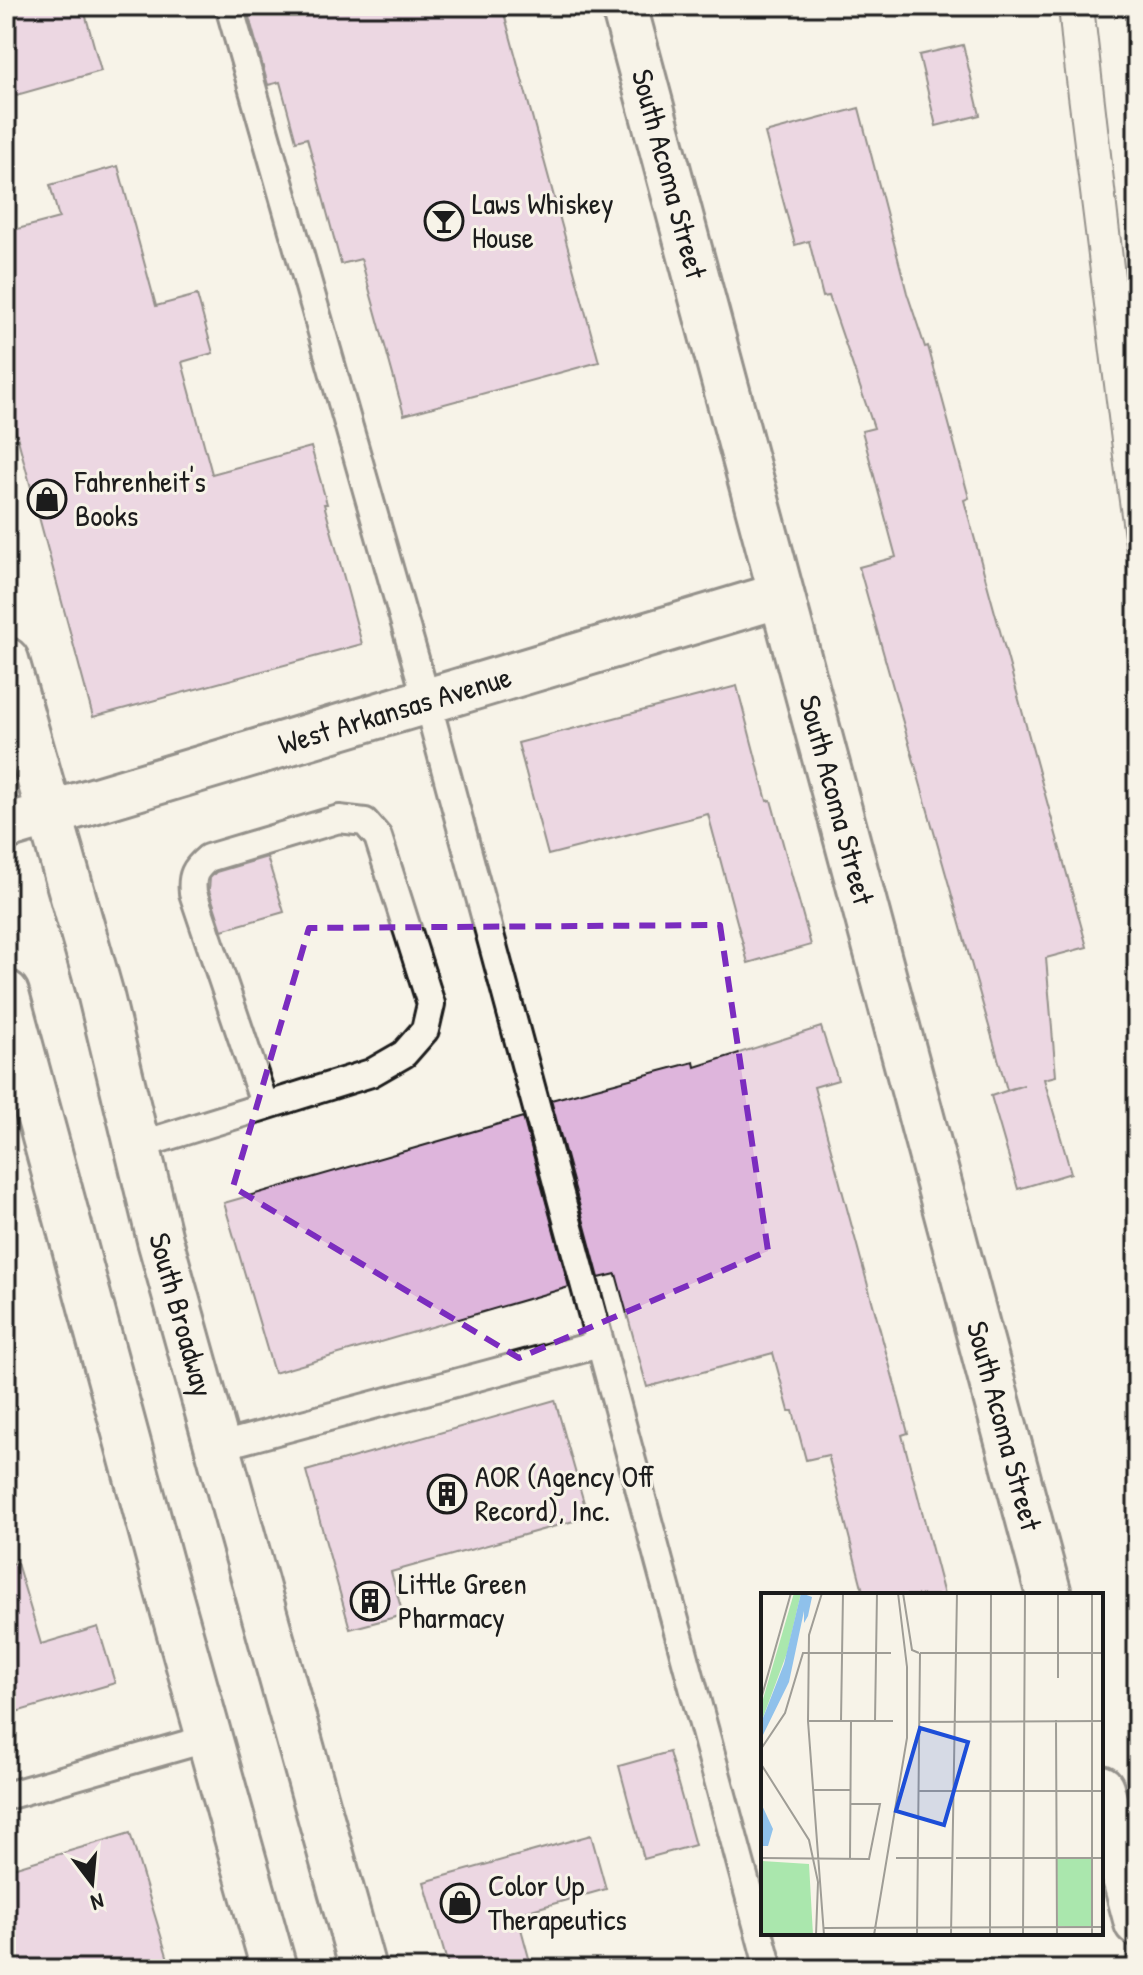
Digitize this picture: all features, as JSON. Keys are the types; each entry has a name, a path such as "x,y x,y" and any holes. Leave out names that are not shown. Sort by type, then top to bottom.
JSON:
{"street":[{"name":"South Acoma Street","path":"624,6 1048,1593"},
{"name":"West Arkansas Avenue","path":"7,826 781,595"},
{"name":"South Broadway","path":"6,660 100,992 160,1240 363,1969"},
{"path":"6,993 274,1969"},
{"path":"1103,1796 1137,1923"}],"lane":[{"path":"229,6 427,701 769,1969"},
{"path":"137,1146 371,1073 404,1054 425,1030 431,1004 378,837 365,822 339,819 208,858 197,867 191,881 265,1106"},
{"path":"217,1447 600,1344"},
{"path":"6,1796 209,1738"}],"highlighted area":[{"path":"720,925 768,1251 519,1358 233,1187 309,928"}],"building":[{"path":"6,6 83,6 101,71 6,98"},
{"path":"246,6 502,6 599,362 404,415 361,259 341,264 307,138 296,141 280,82 268,85"},
{"path":"963,45 980,115 936,126 919,55"},
{"path":"859,108 907,293 925,347 928,346 969,498 964,500 1087,947 1046,958 1056,1076 1044,1079 1071,1173 1018,1189 991,1096 1024,1085 1007,1090 859,567 896,557 862,431 874,428 829,296 823,297 809,241 795,245 765,133"},
{"path":"118,166 156,306 197,295 213,353 182,362 212,474 311,447 362,644 93,717 6,395 6,232 59,218 50,185"},
{"path":"737,686 767,801 771,800 811,945 748,963 708,814 548,855 518,743"},
{"path":"267,857 284,912 222,930 209,890 210,878 216,872"},
{"path":"821,1027 838,1080 814,1087 908,1433 902,1435 943,1593 863,1593 828,1455 806,1460 773,1353 647,1387 616,1274 599,1278 551,1100 694,1062 695,1067"},
{"path":"523,1117 569,1287 274,1373 224,1203"},
{"name":"AOR (Agency Off Record), Inc.","path":"555,1400 588,1517 391,1572 403,1615 350,1629 306,1471"},
{"path":"17,1563 41,1644 98,1627 115,1683 6,1715 6,1564"},
{"path":"669,1752 695,1845 644,1859 619,1766"},
{"path":"130,1833 171,1969 6,1969 6,1870"},
{"path":"591,1835 606,1889 517,1914 532,1969 449,1969 424,1882"}],"tram line":[{"path":"1058,6 1137,629"},
{"path":"1094,6 1137,380"}],"place":[{"name":"Laws Whiskey House","path":"444,221"},
{"name":"Fahrenheit's Books","path":"47,499"},
{"name":"AOR (Agency Off Record), Inc.","path":"447,1494"},
{"name":"Little Green Pharmacy","path":"370,1601"},
{"name":"Color Up Therapeutics","path":"460,1903"}]}
